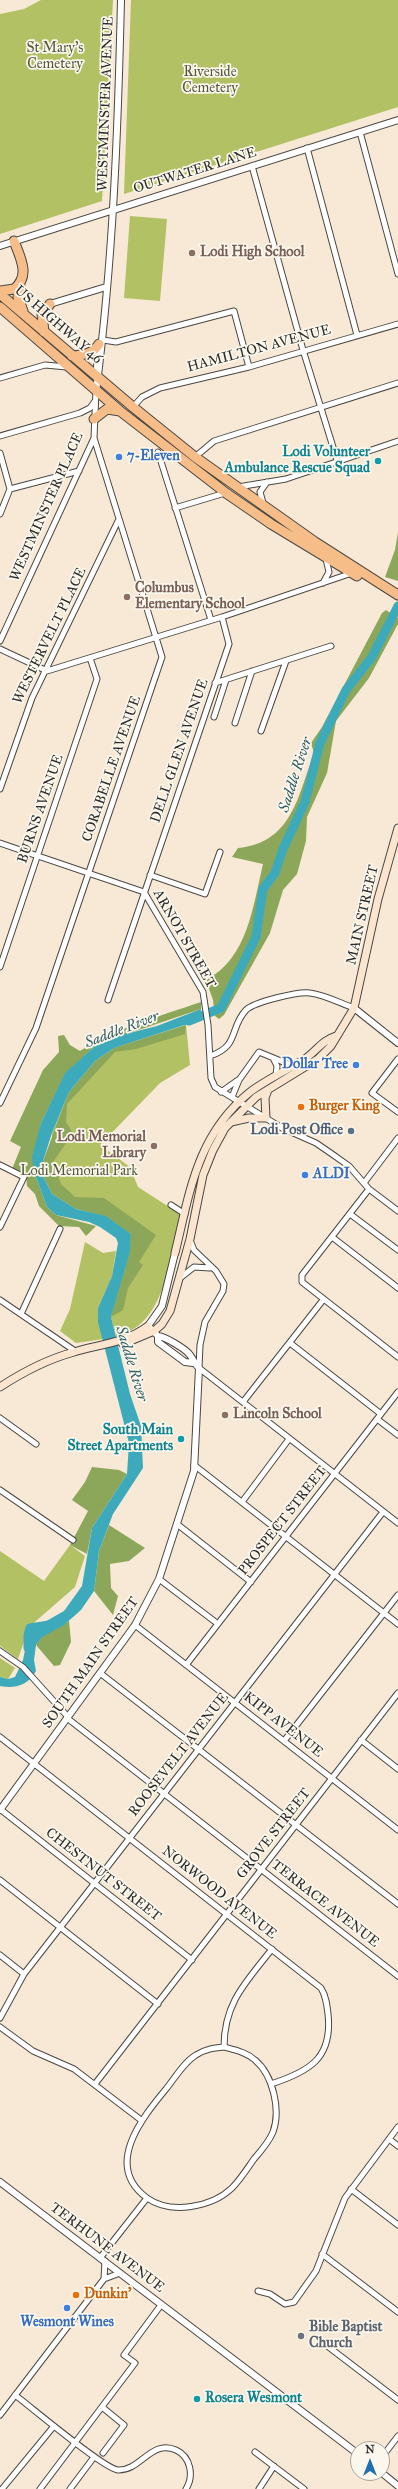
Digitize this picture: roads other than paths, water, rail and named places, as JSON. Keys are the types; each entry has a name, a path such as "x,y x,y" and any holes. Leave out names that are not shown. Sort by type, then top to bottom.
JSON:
{"highway":[{"path":"14,241 24,269 18,297 25,314"},
{"path":"0,293 14,289 21,281"},
{"name":"US HIGHWAY 46","path":"0,293 98,378 196,457 384,590"},
{"path":"45,333 42,314 50,304"},
{"name":"US HIGHWAY 46","path":"0,307 68,368 120,411 226,493 271,524 326,558 384,590"},
{"path":"72,356 90,353 96,350 101,342"},
{"path":"94,420 106,409 120,411"},
{"path":"384,590 398,595"},
{"path":"384,590 398,601"}],"main road":[{"name":"MAIN STREET","path":"354,1008 378,899 398,828"},
{"path":"0,1387 41,1364 75,1351 121,1343 156,1334 167,1317 180,1278 207,1163 218,1140 231,1122 246,1106 268,1090 318,1059 331,1046 354,1008"},
{"path":"175,1253 194,1174 205,1147 218,1125 240,1101 313,1053 326,1039 336,1036"},
{"path":"231,1122 249,1118 266,1118 265,1098 268,1090"},
{"path":"121,1343 148,1326"}],"street":[{"name":"WESTMINSTER AVENUE","path":"114,209 122,0"},
{"name":"OUTWATER LANE","path":"0,246 398,120"},
{"path":"360,132 398,274"},
{"path":"307,148 357,335"},
{"path":"252,166 303,350 337,460"},
{"name":"WESTMINSTER PLACE","path":"0,641 94,438 95,400 98,378 96,361 101,342 114,209"},
{"path":"50,304 106,287"},
{"path":"101,342 116,342 234,311 248,367"},
{"name":"HAMILTON AVENUE","path":"133,407 142,397 160,388 248,367 398,324"},
{"path":"0,378 45,365 68,368"},
{"path":"196,457 214,442 398,383"},
{"path":"0,436 80,413 90,408 95,400"},
{"name":"CORABELLE AVENUE","path":"0,1103 36,1028 162,657 94,438"},
{"path":"237,487 270,480 286,479 337,460 398,441"},
{"path":"158,452 211,620"},
{"path":"0,453 10,489 0,514"},
{"path":"10,489 79,471"},
{"path":"266,507 260,496 260,492 270,480"},
{"path":"175,508 226,493"},
{"name":"WESTERVELT PLACE","path":"0,789 25,714 119,519"},
{"path":"322,583 330,569 326,558"},
{"path":"0,649 47,671 222,617 352,573"},
{"name":"DELL GLEN AVENUE","path":"108,1000 229,644 222,617"},
{"path":"215,683 331,646"},
{"name":"BURNS AVENUE","path":"0,967 97,679 90,658"},
{"path":"261,731 286,661"},
{"path":"235,723 252,672"},
{"path":"214,717 226,680"},
{"name":"ARNOT STREET","path":"0,843 144,892 203,992 206,1002 208,1024 210,1078 215,1087 221,1092"},
{"path":"150,876 205,894 220,852"},
{"path":"210,1056 222,1052 228,1046 246,1010 268,1000 309,992 354,1008 398,1043"},
{"path":"232,1097 239,1080 259,1052 274,1060 293,1066"},
{"path":"398,1059 372,1092 398,1112"},
{"path":"274,1060 277,1066 276,1076"},
{"path":"221,1092 239,1080"},
{"path":"221,1092 240,1101 266,1118 332,1154 349,1166 369,1189 398,1211"},
{"path":"364,1184 398,1138"},
{"path":"0,1165 24,1177 0,1226"},
{"path":"369,1189 302,1275 302,1282 323,1300 398,1357"},
{"path":"171,1205 184,1214"},
{"path":"350,1214 398,1250"},
{"path":"21,1314 60,1229"},
{"path":"332,1238 398,1288"},
{"name":"SOUTH MAIN STREET","path":"0,1810 135,1625 159,1579 194,1465 200,1344 205,1322 224,1288 222,1277 194,1250 190,1239"},
{"path":"175,1253 162,1306 148,1326 156,1334 158,1342 185,1362 193,1363 398,1523"},
{"path":"180,1278 194,1267 211,1268"},
{"path":"0,1300 75,1351"},
{"path":"244,1402 323,1300"},
{"path":"290,1343 379,1416 398,1435"},
{"name":"PROSPECT STREET","path":"186,1665 398,1392"},
{"path":"0,1418 36,1444"},
{"path":"242,1502 289,1439"},
{"path":"194,1465 398,1624"},
{"path":"0,1490 73,1540"},
{"name":"ROOSEVELT AVENUE","path":"0,2018 24,1974 383,1512"},
{"path":"177,1524 251,1582"},
{"path":"159,1579 218,1624"},
{"path":"284,1741 398,1594"},
{"name":"KIPP AVENUE","path":"135,1625 398,1830"},
{"name":"TERRACE AVENUE","path":"0,1651 33,1677 68,1717 164,1794 398,1976"},
{"path":"100,1673 398,1904"},
{"name":"GROVE STREET","path":"95,2084 397,1694"},
{"name":"NORWOOD AVENUE","path":"0,1737 321,1988 326,1999 329,2032 324,2049 312,2066 298,2075 271,2084"},
{"path":"361,1740 398,1769"},
{"name":"CHESTNUT STREET","path":"0,1810 192,1960"},
{"path":"0,1880 158,2004"},
{"path":"224,2047 226,2023 232,2003 272,1949"},
{"path":"0,1955 24,1974"},
{"path":"0,2027 33,2051 74,2069 141,2120"},
{"path":"224,2047 242,2052 255,2060 265,2071 271,2084 276,2114 273,2132 232,2188 217,2198 192,2206 167,2206 147,2198 133,2180 128,2162 130,2145 141,2120 189,2060 201,2052 224,2047"},
{"path":"258,2291 270,2294 285,2304 291,2304 313,2276 338,2211 351,2189 398,2127"},
{"path":"389,2139 398,2146"},
{"name":"TERHUNE AVENUE","path":"0,2182 350,2448"},
{"path":"351,2189 398,2225"},
{"path":"104,2279 102,2260 147,2198"},
{"path":"322,2254 398,2312"},
{"path":"0,2415 104,2279 120,2273"},
{"path":"40,2489 135,2363 124,2355 161,2305"},
{"path":"326,2345 398,2400"},
{"path":"15,2395 94,2457 114,2470 124,2470 135,2466 157,2449 170,2448 180,2453 188,2461 190,2477 186,2489"},
{"path":"102,2408 124,2425 103,2453"},
{"path":"2,2489 54,2426"},
{"path":"390,2446 398,2436"},
{"path":"255,2452 304,2489"},
{"path":"70,2489 94,2457"},
{"path":"259,2489 274,2466"},
{"path":"390,2480 398,2486"}],"water":[{"path":"201,1009 200,1020 114,1048 95,1061 69,1092 52,1133 43,1161 43,1176 52,1194 76,1209 106,1216 131,1234 130,1252 111,1317 130,1394 141,1426 143,1468 113,1514 99,1551 94,1591 81,1610 64,1625 42,1637 36,1645 34,1660 36,1671 33,1676 21,1685 11,1687 0,1686 0,1677 8,1679 15,1677 23,1660 28,1636 34,1628 64,1611 82,1586 92,1528 127,1474 129,1443 98,1322 98,1308 112,1276 118,1243 116,1238 100,1227 89,1222 56,1215 47,1207 34,1172 32,1157 41,1123 65,1073 94,1047 122,1035 157,1026"}],"waterway":[{"name":"Saddle River","path":"189,1021 221,1008 256,937 263,889 275,873 283,849 305,802 320,743 346,690 372,657 398,606"},
{"name":"Saddle River","path":"28,1648 28,1635 30,1628 49,1625"}],"place":[{"name":"Lodi High School","path":"192,253"},
{"name":"7-Eleven","path":"119,457"},
{"name":"Lodi Volunteer Ambulance Rescue Squad","path":"378,461"},
{"name":"Columbus Elementary School","path":"127,597"},
{"name":"Dollar Tree","path":"356,1065"},
{"name":"Burger King","path":"301,1107"},
{"name":"Lodi Post Office","path":"351,1131"},
{"name":"Lodi Memorial Library","path":"154,1146"},
{"name":"ALDI","path":"305,1175"},
{"name":"Lincoln School","path":"225,1415"},
{"name":"South Main Street Apartments","path":"181,1439"},
{"name":"Dunkin'","path":"76,2295"},
{"name":"Wesmont Wines","path":"67,2308"},
{"name":"Bible Baptist Church","path":"301,2336"},
{"name":"Rosera Wesmont","path":"197,2399"}],"park label":[{"name":"St Mary's Cemetery","path":"55,58"},
{"name":"Riverside Cemetery","path":"210,82"},
{"name":"Lodi Memorial Park","path":"79,1172"}]}
